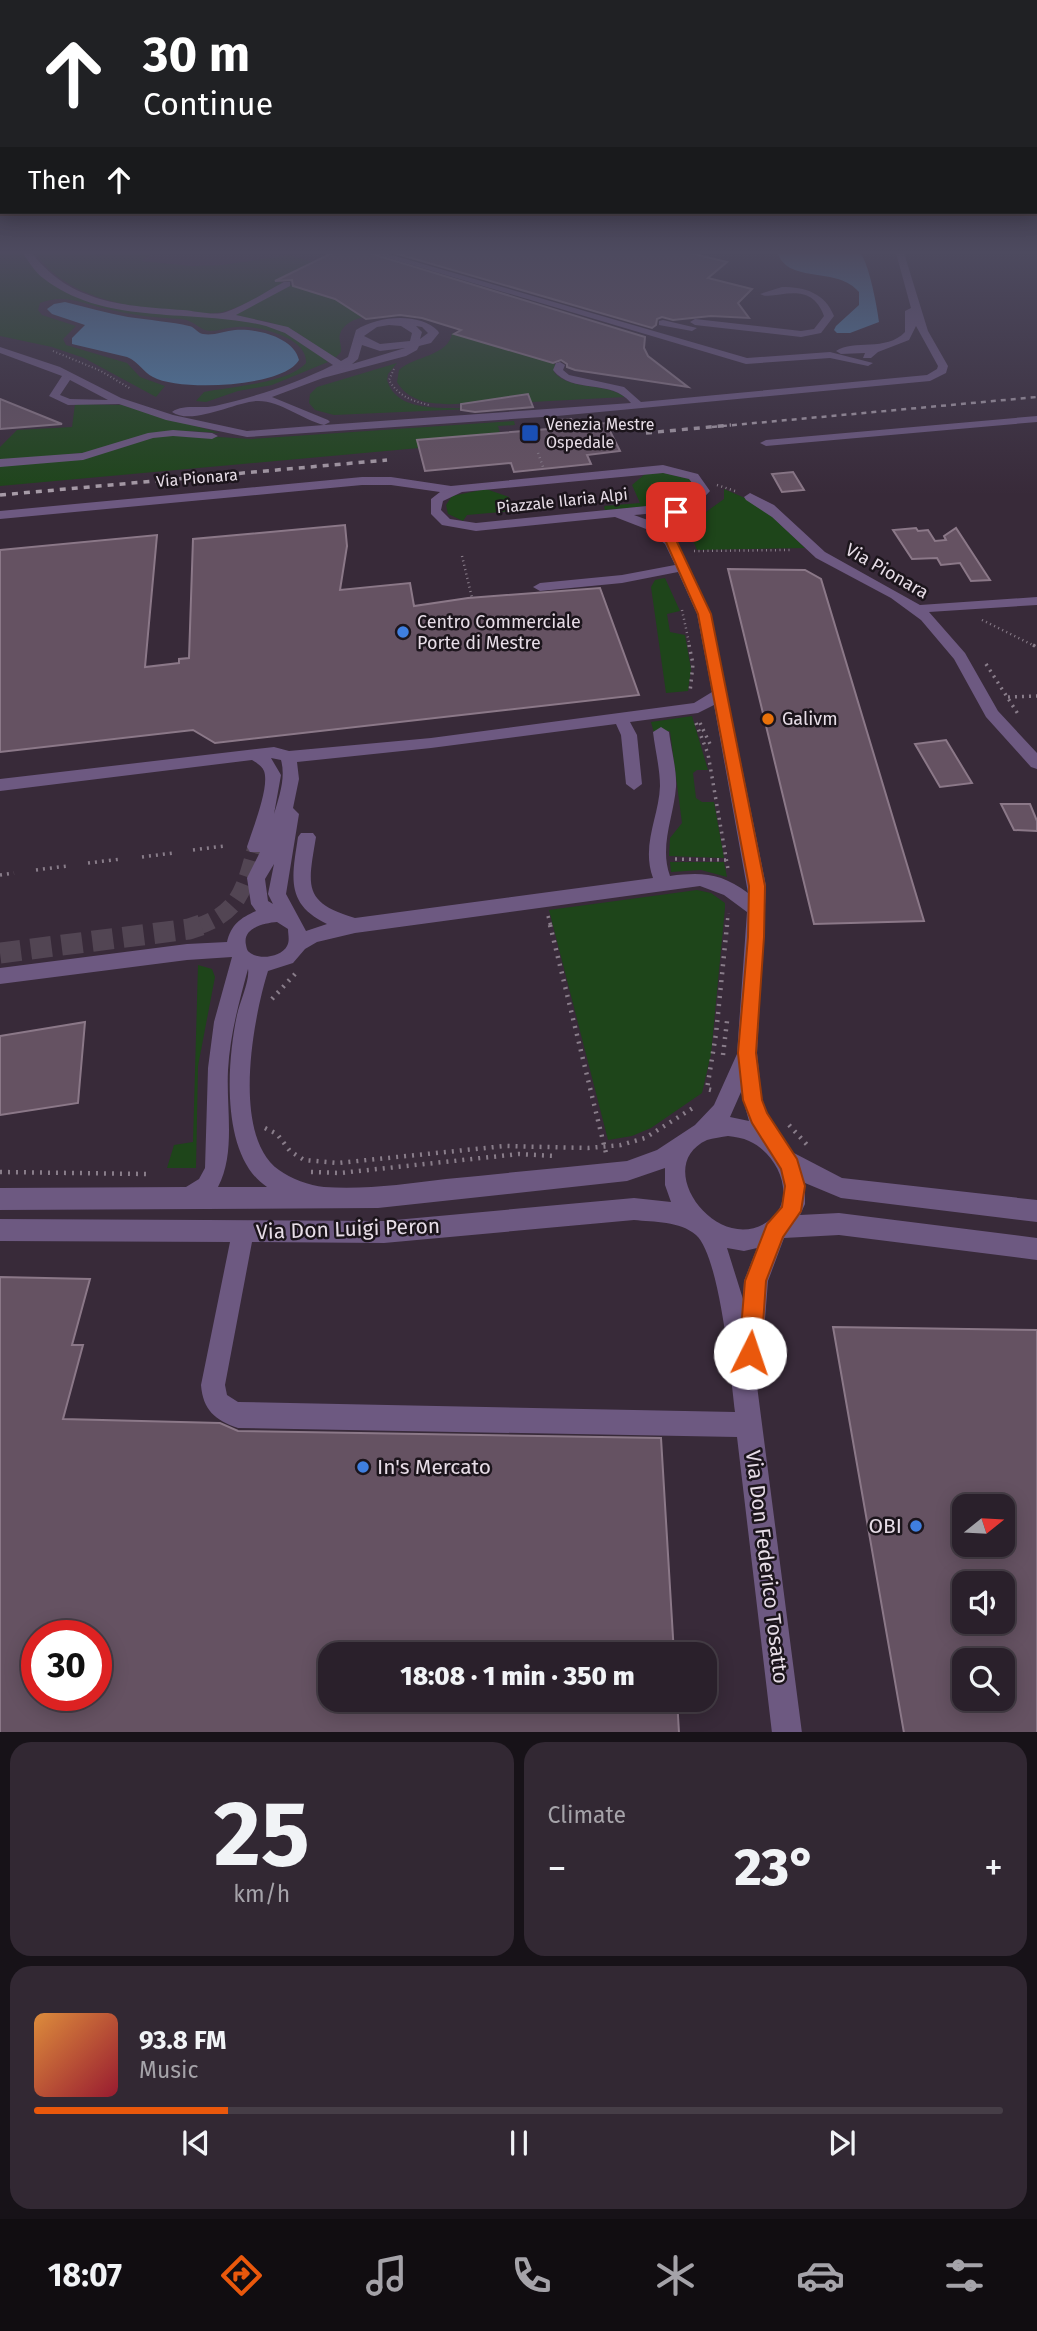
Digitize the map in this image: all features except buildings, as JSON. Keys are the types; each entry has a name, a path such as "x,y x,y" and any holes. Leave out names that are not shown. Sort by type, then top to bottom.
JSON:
{"street":[{"path":"292,334 342,366"},
{"path":"342,366 393,334"},
{"path":"0,343 46,355 96,376 142,403 165,410 192,412 303,384 354,359 397,346 402,334"},
{"path":"319,376 402,354 405,334"},
{"path":"653,334 751,362 830,355 868,364 888,376 910,380"},
{"path":"670,340 681,334"},
{"path":"709,334 750,355 916,348 940,360"},
{"path":"851,385 864,377 868,354 909,334"},
{"path":"0,463 83,456 152,435 173,433 220,437 239,433 636,407 910,380 937,375 943,366 925,334"},
{"path":"354,359 359,336 369,345 397,346"},
{"path":"0,350 68,374 125,403 170,418 239,433"},
{"path":"560,365 558,370 568,379 620,388 634,397 636,407"},
{"path":"68,374 54,396 73,402 125,403"},
{"path":"255,433 282,424 289,415 292,394 303,384"},
{"path":"248,399 272,399 314,420 355,426"},
{"path":"224,406 215,419 225,430"},
{"path":"766,443 1037,419"},
{"path":"474,487 503,475 609,465 626,466 636,472"},
{"name":"Piazzale Ilaria Alpi","path":"435,505 435,511 446,522 467,527 489,526 506,530 564,528 617,513 679,507 701,497 704,491 698,480 676,470 636,472 616,482 519,492 487,485 451,490"},
{"name":"Via Pionara","path":"0,514 349,482 397,482 451,490"},
{"path":"397,482 435,505 437,499 451,490"},
{"name":"Via Pionara","path":"750,497 776,511 811,548 919,609 958,650 991,713 1037,762"},
{"path":"679,507 671,522 671,542 705,614 753,859 757,910 747,1053 752,1100 758,1117 782,1154 794,1179 795,1199 788,1217 777,1229 763,1237 741,1240 727,1238 701,1225 681,1203 675,1184 676,1164 695,1137 722,1111 747,1053"},
{"path":"617,513 651,526 671,542"},
{"path":"540,587 622,579 683,568"},
{"path":"919,609 1037,601"},
{"path":"0,785 274,752 288,757 431,743 698,708 721,693"},
{"path":"620,717 629,735 634,785"},
{"path":"661,732 668,788 660,821 658,859 664,883"},
{"path":"254,754 273,771 273,783 256,847"},
{"path":"0,976 180,953 239,953 261,965 280,961 295,950 298,929 260,904 256,878 264,866 292,780 293,764 288,757"},
{"path":"281,916 277,894 291,814"},
{"path":"307,837 301,884 304,898 313,908 331,918 357,925"},
{"path":"298,942 357,925 700,879 716,882 737,893 757,910"},
{"path":"187,1199 207,1186 216,1169 218,1068 239,953 239,933 245,925 263,916 281,916"},
{"path":"261,965 254,982 239,1066 243,1113 251,1153 268,1176 322,1198"},
{"path":"695,1137 721,1127 741,1128 761,1136 811,1175 841,1188 1037,1211"},
{"name":"Via Don Luigi Peron","path":"0,1199 378,1197 627,1171 664,1158 695,1137"},
{"name":"Via Don Luigi Peron","path":"0,1230 384,1232 635,1209 668,1212 701,1225"},
{"path":"777,1229 839,1224 1037,1249"},
{"name":"Via Don Federico Tosatto","path":"701,1225 718,1251 727,1277 748,1413 786,1732"},
{"name":"Via Don Federico Tosatto","path":"748,1413 756,1281 777,1229"},
{"path":"243,1231 214,1385 214,1397 219,1407 228,1412 238,1415 748,1413"}],"path":[{"path":"45,349 91,366 133,390"},
{"path":"397,365 390,380 394,390 407,399 436,406"},
{"path":"538,453 543,468"},
{"path":"720,491 718,484 750,497"},
{"path":"686,537 684,526 691,516"},
{"path":"692,548 696,552 811,548"},
{"path":"462,556 472,598"},
{"path":"677,601 682,611 693,664 691,701"},
{"path":"955,606 1037,647"},
{"path":"1006,696 1037,696"},
{"path":"694,716 708,754 729,878"},
{"path":"193,850 224,846"},
{"path":"142,857 173,853"},
{"path":"89,863 121,859"},
{"path":"658,859 733,860"},
{"path":"36,870 67,866"},
{"path":"0,874 14,873"},
{"path":"713,1090 707,1088 716,1034 729,904"},
{"path":"546,908 606,1155"},
{"path":"269,1011 278,989 298,972"},
{"path":"723,1062 728,1007"},
{"path":"708,1098 716,1084"},
{"path":"261,1119 263,1130 273,1130 285,1149 298,1159 337,1163 504,1146 574,1149 638,1141 702,1102"},
{"path":"781,1117 812,1150"},
{"path":"301,1169 309,1172 340,1173 519,1154 565,1157"},
{"path":"599,1156 615,1154"},
{"path":"0,1172 158,1175"}],"green space":[{"path":"0,334 68,334 63,339 66,345 127,363 140,377 165,386 156,397 84,358 52,347 0,336"},
{"path":"279,334 288,334 306,344 328,362 272,385 238,391 206,402 196,401 204,392 273,380 298,370 306,363 304,354 299,346"},
{"path":"299,334 341,334 341,352 335,358"},
{"path":"452,334 455,334 555,364 554,372 569,382 608,389 625,397 531,402 527,394 478,402 440,404 423,401 408,394 397,382 399,370 445,347"},
{"path":"397,363 388,374 387,380 392,391 400,398 422,406 469,409 334,415 315,410 309,403 310,394 317,387"},
{"path":"75,404 122,405 220,433 153,433 91,452 0,461 0,447 17,430 72,427"},
{"path":"514,421 515,425 498,426 500,433 418,440 419,448 0,486 0,465 68,460 141,439 172,434 251,439"},
{"path":"664,473 689,479 697,488 696,495 683,503 605,510 604,506 640,503 632,485 645,474"},
{"path":"486,489 509,497 513,511 467,515 463,521 448,514 446,505 452,496"},
{"path":"724,489 759,504 805,548 697,550 690,533 692,522 724,499"},
{"path":"665,578 680,611 667,614 670,632 685,635 691,669 688,691 666,693 651,587 655,580"},
{"path":"692,716 708,770 697,770 693,773 696,798 702,802 714,802 724,858 669,856 670,838 682,823 670,731 654,733 651,722"},
{"path":"670,862 724,862 727,877 701,870 671,872"},
{"path":"697,890 711,893 725,903 711,1054 702,1093 651,1128 632,1136 608,1140 549,910"},
{"path":"198,965 212,969 215,977 198,1066 196,1168 167,1168 174,1145 193,1142"}],"water":[{"path":"76,334 266,334 290,345 299,360 290,369 253,381 185,384 166,382 153,377 127,357 72,344 72,338"}],"tunnel":[{"path":"201,925 223,914 232,906 244,886 256,847"},
{"path":"0,953 189,929 201,925"},
{"path":"196,927 201,925"}],"railway":[{"path":"712,427 1037,397"},
{"path":"646,433 731,425"},
{"path":"0,495 387,460"}],"place":[{"name":"Venezia Mestre Ospedale","path":"530,433"},
{"name":"Centro Commerciale Porte di Mestre","path":"403,632"},
{"name":"Galivm","path":"768,719"},
{"name":"In's Mercato","path":"363,1467"},
{"name":"OBI","path":"916,1526"}],"route":[{"path":"676,512 671,522 671,542 705,614 757,886 747,1053 752,1100 758,1117 793,1172 795,1186 791,1211 775,1231 756,1281 750,1353"}]}
